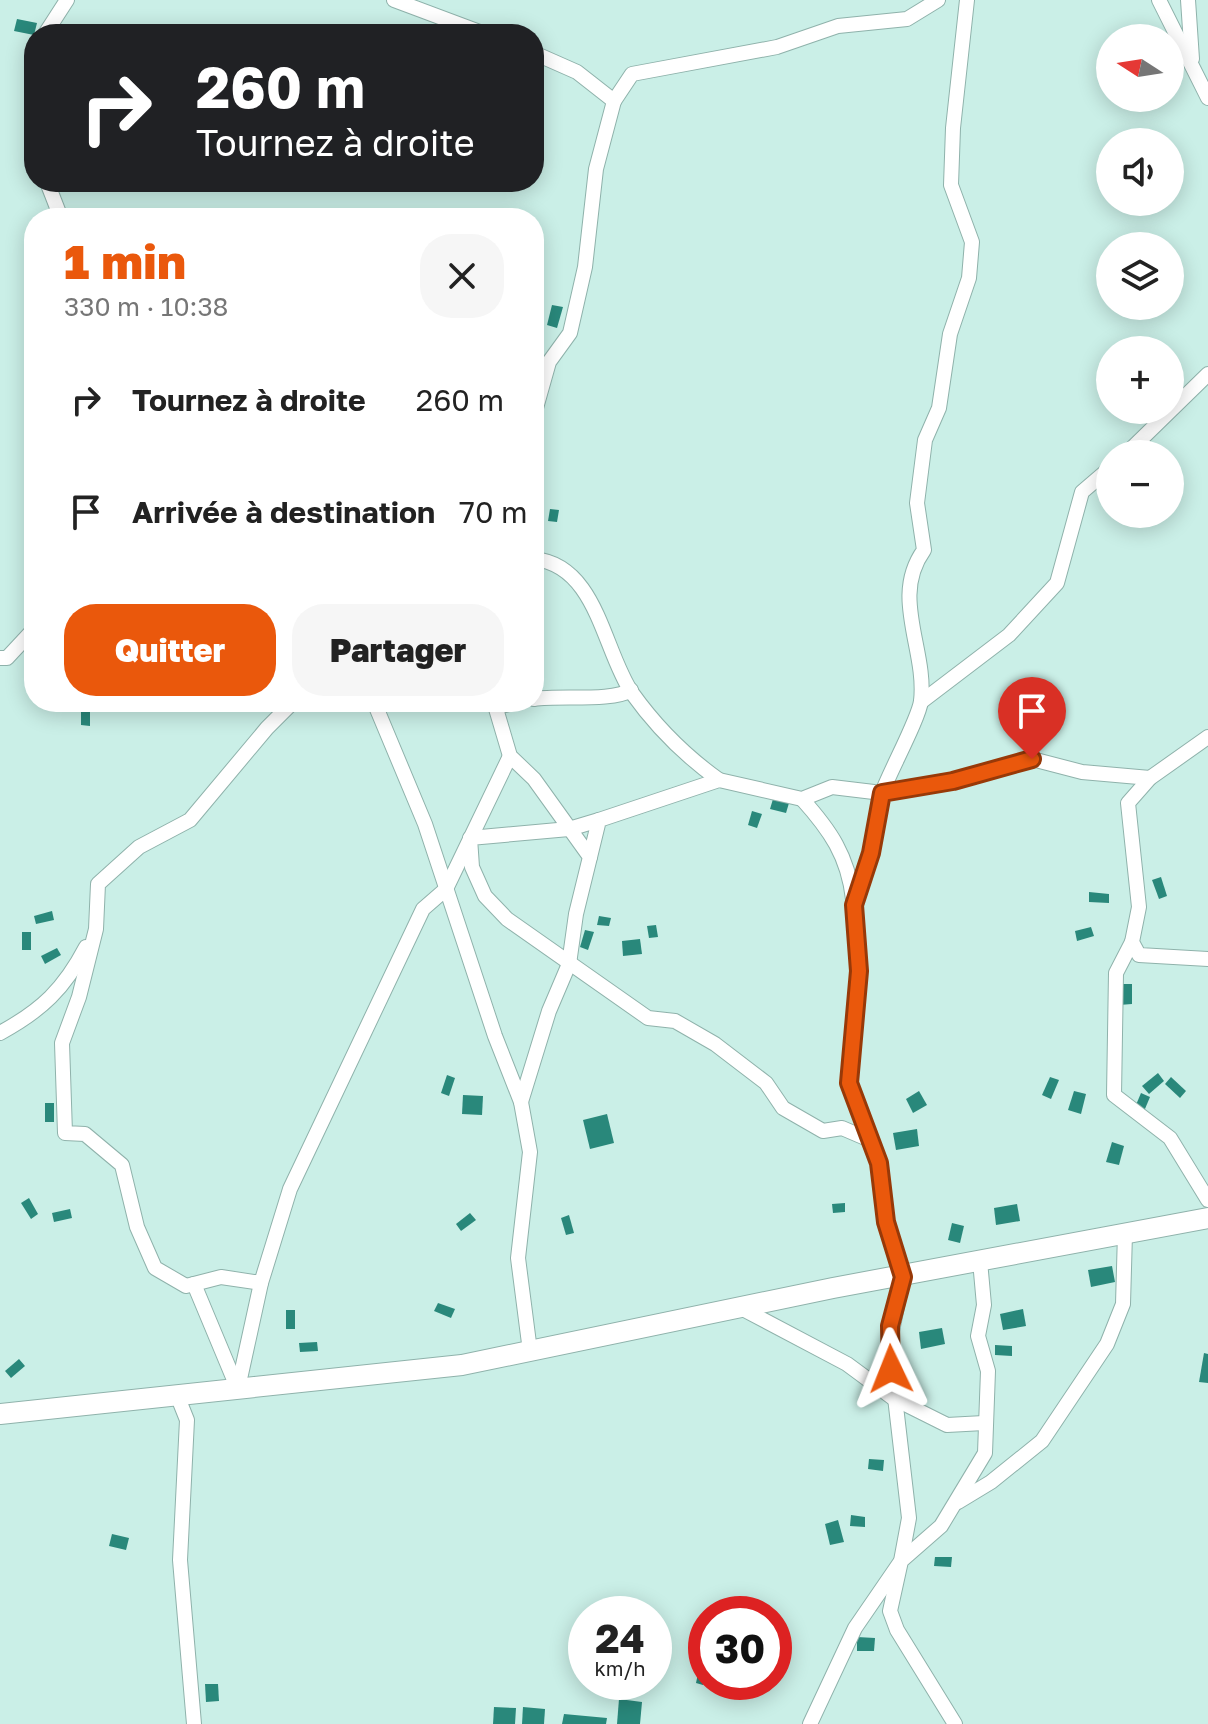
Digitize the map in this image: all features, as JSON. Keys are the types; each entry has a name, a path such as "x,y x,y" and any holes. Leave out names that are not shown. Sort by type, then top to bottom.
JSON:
{"main road":[{"path":"0,1414 462,1365 739,1307 1208,1218"}],"street":[{"path":"52,24 68,0"},
{"path":"394,0 458,24"},
{"path":"544,380 549,362 570,333 585,267 596,169 614,101 632,74 777,47 838,26 907,19 938,0"},
{"path":"854,905 871,853 882,793 921,702 915,631 907,609 913,566 924,550 917,503 925,440 939,408 950,334 969,278 972,242 951,185 953,128 967,0"},
{"path":"1159,0 1208,98"},
{"path":"1188,0 1193,67"},
{"path":"544,57 577,72 614,101"},
{"path":"544,365 549,362"},
{"path":"1140,440 1208,374"},
{"path":"921,702 1009,635 1057,583 1082,492 1096,480"},
{"path":"544,562 563,568 583,590 631,690 677,749 719,780 802,799 832,787 882,793 953,781 1032,759 1082,772 1150,778"},
{"path":"2,662 24,639"},
{"path":"544,697 564,694 604,698 631,690"},
{"path":"261,1283 221,1277 186,1286 155,1268 137,1227 122,1165 85,1134 65,1133 62,1043 79,997 96,929 98,884 139,847 190,820 283,712"},
{"path":"378,712 425,824 521,1102 530,1152 518,1258 530,1351"},
{"path":"497,712 510,756 534,779 590,857"},
{"path":"1208,737 1150,778 1128,803 1139,907 1132,942 1116,973 1114,1095 1170,1138 1208,1200"},
{"path":"238,1388 261,1283 290,1189 423,909 446,889 510,756"},
{"path":"470,838 569,829 719,780"},
{"path":"802,799 832,833 850,871 859,971 849,1083 879,1163 886,1222 903,1277 889,1335 893,1398 909,1518 892,1598 892,1619 955,1724"},
{"path":"521,1102 549,1011 569,964 576,914 599,820"},
{"path":"470,838 472,867 485,896 507,919 648,1018 675,1021 715,1044 766,1083 783,1108 823,1131 842,1128 870,1140"},
{"path":"0,1033 36,1014 71,976 96,929"},
{"path":"1132,942 1139,955 1208,959"},
{"path":"957,1502 991,1482 1042,1441 1107,1344 1123,1304 1125,1233"},
{"path":"810,1724 855,1628 901,1561 941,1526 985,1453 988,1371 978,1336 984,1305 980,1261"},
{"path":"194,1284 238,1388"},
{"path":"739,1307 847,1364 893,1398 947,1425 984,1423"},
{"path":"177,1395 187,1420 180,1560 194,1724"}],"building":[{"path":"17,19 37,23 24,24 24,33 14,31"},
{"path":"552,305 563,307 557,328 547,325"},
{"path":"550,509 559,510 557,522 548,521"},
{"path":"81,712 90,712 90,726 81,725"},
{"path":"773,799 789,803 786,813 770,809"},
{"path":"752,811 762,814 757,828 748,825"},
{"path":"1161,877 1167,896 1159,899 1152,880"},
{"path":"1089,892 1109,894 1109,903 1089,902"},
{"path":"52,911 54,920 36,924 34,916"},
{"path":"599,916 611,918 609,926 597,925"},
{"path":"656,925 658,937 649,938 647,926"},
{"path":"1091,927 1094,936 1077,941 1075,931"},
{"path":"585,930 594,932 588,950 580,947"},
{"path":"22,932 31,932 31,950 22,950"},
{"path":"640,939 642,954 623,956 622,941"},
{"path":"57,948 61,955 45,964 41,956"},
{"path":"1119,984 1132,984 1132,1004 1119,1005"},
{"path":"1158,1073 1164,1081 1149,1094 1142,1086"},
{"path":"447,1075 455,1078 449,1096 441,1093"},
{"path":"1050,1077 1059,1080 1051,1099 1042,1095"},
{"path":"1171,1077 1186,1091 1180,1098 1165,1084"},
{"path":"919,1091 927,1105 913,1113 906,1099"},
{"path":"1074,1091 1086,1094 1081,1114 1068,1110"},
{"path":"1141,1093 1150,1097 1142,1116 1133,1112"},
{"path":"463,1095 483,1096 482,1115 462,1114"},
{"path":"45,1103 54,1103 54,1122 45,1122"},
{"path":"607,1114 614,1143 590,1149 583,1120"},
{"path":"917,1129 919,1146 896,1150 893,1133"},
{"path":"1112,1142 1124,1146 1119,1165 1106,1162"},
{"path":"29,1198 38,1214 31,1219 21,1203"},
{"path":"845,1203 845,1212 833,1213 832,1204"},
{"path":"1017,1204 1020,1221 996,1225 994,1208"},
{"path":"70,1209 72,1218 54,1222 52,1213"},
{"path":"470,1213 476,1220 461,1231 456,1224"},
{"path":"569,1215 574,1233 566,1235 561,1218"},
{"path":"952,1223 964,1226 960,1243 948,1240"},
{"path":"1112,1266 1115,1282 1091,1287 1088,1270"},
{"path":"438,1303 455,1309 451,1318 434,1311"},
{"path":"1023,1309 1026,1326 1003,1330 1000,1314"},
{"path":"286,1310 295,1310 295,1329 286,1329"},
{"path":"942,1328 945,1344 921,1349 919,1332"},
{"path":"317,1342 318,1351 300,1352 299,1343"},
{"path":"995,1345 1012,1346 1012,1356 995,1355"},
{"path":"1204,1353 1208,1354 1208,1383 1199,1382"},
{"path":"19,1359 25,1366 11,1378 5,1371"},
{"path":"869,1459 884,1460 883,1471 868,1469"},
{"path":"851,1515 865,1517 865,1527 850,1526"},
{"path":"838,1520 844,1542 830,1545 825,1524"},
{"path":"112,1534 129,1538 126,1550 109,1546"},
{"path":"935,1557 952,1557 951,1567 934,1566"},
{"path":"857,1637 875,1638 874,1651 857,1651"},
{"path":"205,1684 218,1684 219,1701 206,1702"},
{"path":"619,1700 642,1702 640,1724 617,1724"},
{"path":"494,1707 516,1708 515,1724 493,1724"},
{"path":"523,1707 545,1709 544,1724 522,1724"},
{"path":"564,1714 607,1718 606,1724 562,1724"}],"route":[{"path":"891,1369 890,1326 903,1277 886,1222 879,1163 849,1083 859,971 854,905 871,853 882,793 953,781 1032,759"}]}
